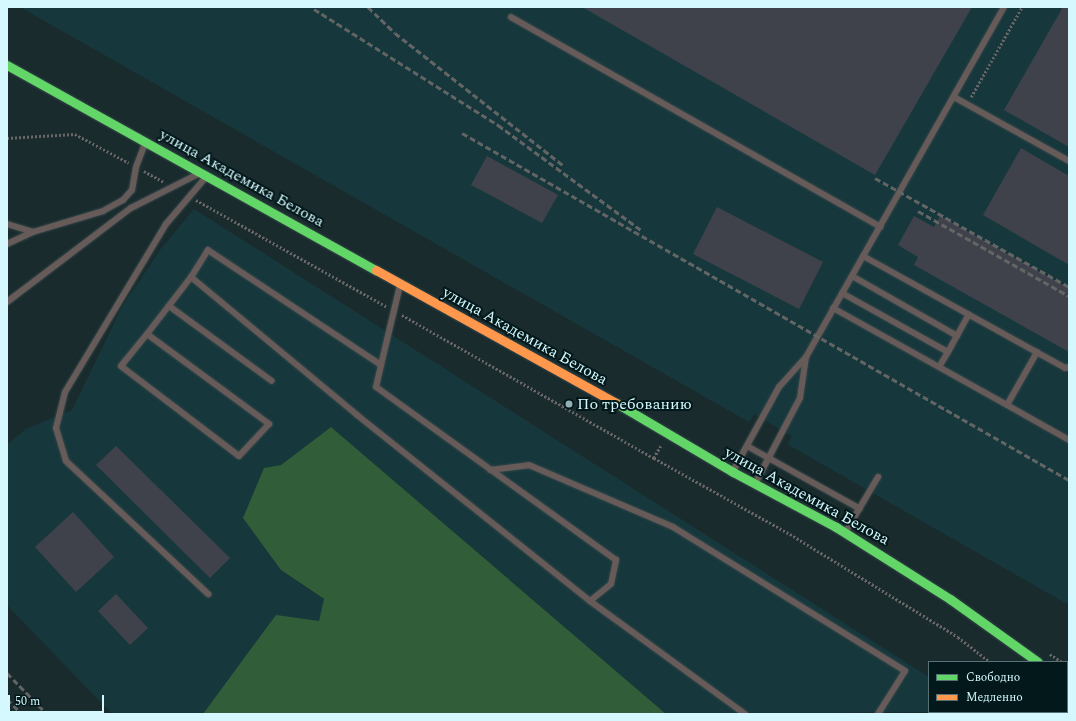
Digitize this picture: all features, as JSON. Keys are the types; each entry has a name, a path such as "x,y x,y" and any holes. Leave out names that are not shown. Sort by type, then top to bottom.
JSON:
{"main road":[{"name":"улица Академика Белова","path":"7,65 669,433 733,472 845,533 950,599 1037,661"}],"lane":[{"path":"733,472 779,387 806,357 1004,7"},
{"path":"511,17 880,226"},
{"path":"954,97 1069,161"},
{"path":"7,244 33,232 104,211 123,200 132,190 136,167 146,142"},
{"path":"7,302 131,208 172,187 204,174"},
{"path":"204,174 190,197 166,224 65,392 56,428 66,461 208,594"},
{"path":"7,224 33,232"},
{"path":"147,334 269,424 239,456 122,366 191,277 208,250 381,365"},
{"path":"863,256 1065,368 1069,367"},
{"path":"852,276 957,336"},
{"path":"191,277 357,415 590,601 745,714"},
{"path":"400,284 376,387 616,560 611,584 590,601"},
{"path":"842,293 948,352"},
{"path":"169,306 272,381"},
{"path":"833,308 1069,440"},
{"path":"939,367 969,314"},
{"path":"1007,405 1037,352"},
{"path":"755,484 800,398 806,357"},
{"path":"746,446 860,509"},
{"path":"490,470 529,465 673,528 905,671 878,714"},
{"path":"845,533 878,477"}],"path":[{"path":"967,104 1022,7"},
{"path":"7,138 75,134 172,187"},
{"path":"190,197 790,534 958,637 989,661"},
{"path":"654,458 669,433"}],"shaded area":[{"path":"20,7 1069,7 1069,605 787,444 792,436 754,414 749,422"},
{"path":"194,209 928,676 928,712 666,714 331,427 281,465 281,570 324,600 319,621 236,671 203,714 112,714 7,605 7,445 26,429 72,410 122,307 160,250"}],"green space":[{"path":"331,427 666,714 203,714 276,615 319,621 324,599 281,570 243,518 264,468 281,465"}],"building":[{"path":"582,7 972,7 875,175"},
{"path":"1063,7 1069,7 1069,147 1004,110"},
{"path":"1021,148 1069,176 1069,265 983,215"},
{"path":"487,156 558,195 542,223 471,185"},
{"path":"717,207 823,262 799,309 693,254"},
{"path":"914,216 934,227 940,216 1069,288 1069,352 914,265 918,257 898,245"},
{"path":"116,446 230,558 210,578 96,465"},
{"path":"73,512 114,557 76,592 35,547"},
{"path":"116,594 148,628 130,645 98,611"}],"railway":[{"path":"368,7 395,33 564,166"},
{"path":"314,9 498,125 641,230"},
{"path":"462,133 1069,480"},
{"path":"875,178 1069,287"},
{"path":"918,211 1069,296"},
{"path":"7,673 47,714"},
{"path":"7,699 22,714"}],"traffic: fast":[{"path":"7,65 376,270"},
{"path":"616,403 733,472 836,527 950,599 1037,661"}],"traffic: slow":[{"path":"376,270 616,403"}],"place":[{"name":"По требованию","path":"569,404"}]}
